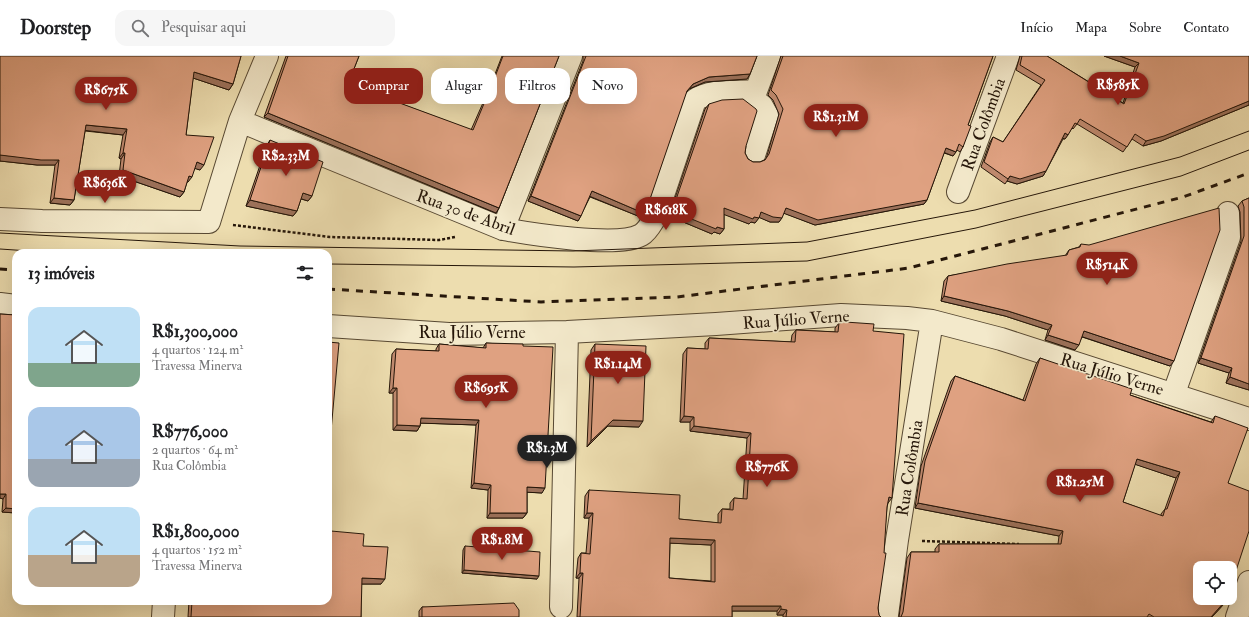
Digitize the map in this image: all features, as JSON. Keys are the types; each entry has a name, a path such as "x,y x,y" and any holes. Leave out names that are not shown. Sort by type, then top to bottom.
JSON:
{"street":[{"path":"0,219 42,221 209,222 240,121 267,56"},
{"path":"503,229 571,56"},
{"path":"754,155 766,115 762,106 750,92 769,56"},
{"name":"Rua Colômbia","path":"958,192 1008,56"},
{"name":"Rua 30 de Abril","path":"240,121 503,229 542,236 606,240 630,238 641,235 649,227 656,216 695,100 701,96 720,93 750,92"},
{"path":"1174,393 1228,237 1228,214"},
{"path":"0,304 12,306"},
{"name":"Rua Júlio Verne","path":"332,326 449,334 567,332 716,324 841,315 883,316 932,321 1001,339 1249,418"},
{"name":"Rua Colômbia","path":"887,615 897,540 932,321"},
{"path":"561,608 567,332"},
{"path":"1237,617 1249,582"},
{"path":"163,617 164,605"}],"path":[{"path":"209,222 330,237 439,240 460,236"},
{"path":"897,540 1024,544"}],"building":[{"path":"0,56 241,56 233,84 194,72 186,135 214,137 204,165 197,162 192,177 189,176 184,192 123,170 125,153 123,153 127,129 86,125 74,200 54,198 59,160 41,160 0,155"},
{"path":"288,56 359,56 354,68 344,68 344,104 402,104 473,130 484,104 497,104 497,72 503,56 559,56 554,68 505,68 505,104 540,104 499,208 268,113"},
{"path":"586,56 757,56 750,74 709,77 693,84 687,91 649,202 646,200 641,212 592,191 581,216 531,196 567,104 570,104 570,97 578,76 578,104 637,104 637,68 581,68"},
{"path":"783,56 993,56 968,125 971,126 963,147 959,144 956,152 946,148 927,200 818,220 786,208 782,218 773,217 761,212 759,218 754,217 753,219 724,208 724,229 717,227 716,229 672,211 709,104 722,100 743,99 756,109 757,111 745,153 748,159 753,162 765,160 769,154 783,109 776,95 771,90"},
{"path":"1022,56 1047,56 1124,104 1139,63 1120,56 1249,56 1249,101 1164,136 1146,141 1135,134 1127,147 1080,119 1077,124 1075,123 1068,135 1065,133 1046,171 1020,179 1010,176 1008,179 984,162 993,137 1003,142 1045,80 1020,65"},
{"path":"270,140 323,162 312,196 303,193 297,211 250,200"},
{"path":"1249,198 1249,384 1230,377 1232,368 1201,358 1244,236 1244,207 1242,201"},
{"path":"1219,208 1220,230 1174,361 1084,331 1079,345 1048,335 1052,325 1008,311 944,296 948,276 1007,264 1067,255 1069,250 1080,247 1081,244 1089,245"},
{"path":"0,314 12,315 12,509 6,508 6,494 0,494"},
{"path":"839,323 874,324 873,331 904,334 892,498 889,497 887,507 884,553 886,553 878,608 879,615 881,617 786,617 787,610 781,609 781,606 732,606 732,617 580,617 583,573 580,573 581,553 590,554 593,513 587,513 589,490 680,495 679,519 721,523 722,509 733,510 734,498 747,499 751,433 694,426 694,417 684,416 687,348 708,349 709,338 795,342 796,330 838,332","holes":["670,538 715,540 715,582 669,578"]},
{"path":"332,342 339,343 332,420"},
{"path":"486,343 523,344 523,346 553,347 545,488 527,487 527,513 490,513 491,485 474,483 479,420 421,418 420,426 397,425 397,388 393,388 396,349 439,351 439,344 486,348"},
{"path":"595,344 646,346 643,421 613,420 591,441"},
{"path":"1040,358 1132,389 1130,395 1156,404 1213,423 1215,416 1248,428 1228,483 1249,491 1249,531 1237,568 1237,561 1193,561 1193,605 1222,605 1211,617 1154,617 1149,614 1147,617 901,617 903,612 911,552 939,552 939,544 1061,544 1063,531 918,503 925,461 955,376 1025,401","holes":["1137,459 1180,472 1167,509 1165,509 1163,516 1123,502"]},
{"path":"332,531 364,534 363,546 388,547 385,579 362,578 361,617 191,617 192,605 332,605"},
{"path":"465,546 540,552 539,576 464,570"},
{"path":"514,603 519,610 519,617 422,617 422,607"}],"tram line":[{"path":"0,233 240,246 573,251 807,242 975,210 1180,157 1249,131"},
{"path":"332,264 574,267 807,261 976,228 1181,176 1249,150"},
{"path":"0,249 12,250"}],"railway":[{"path":"332,289 541,302 677,297 909,268 1183,197 1249,173"},
{"path":"0,269 12,270"}]}
